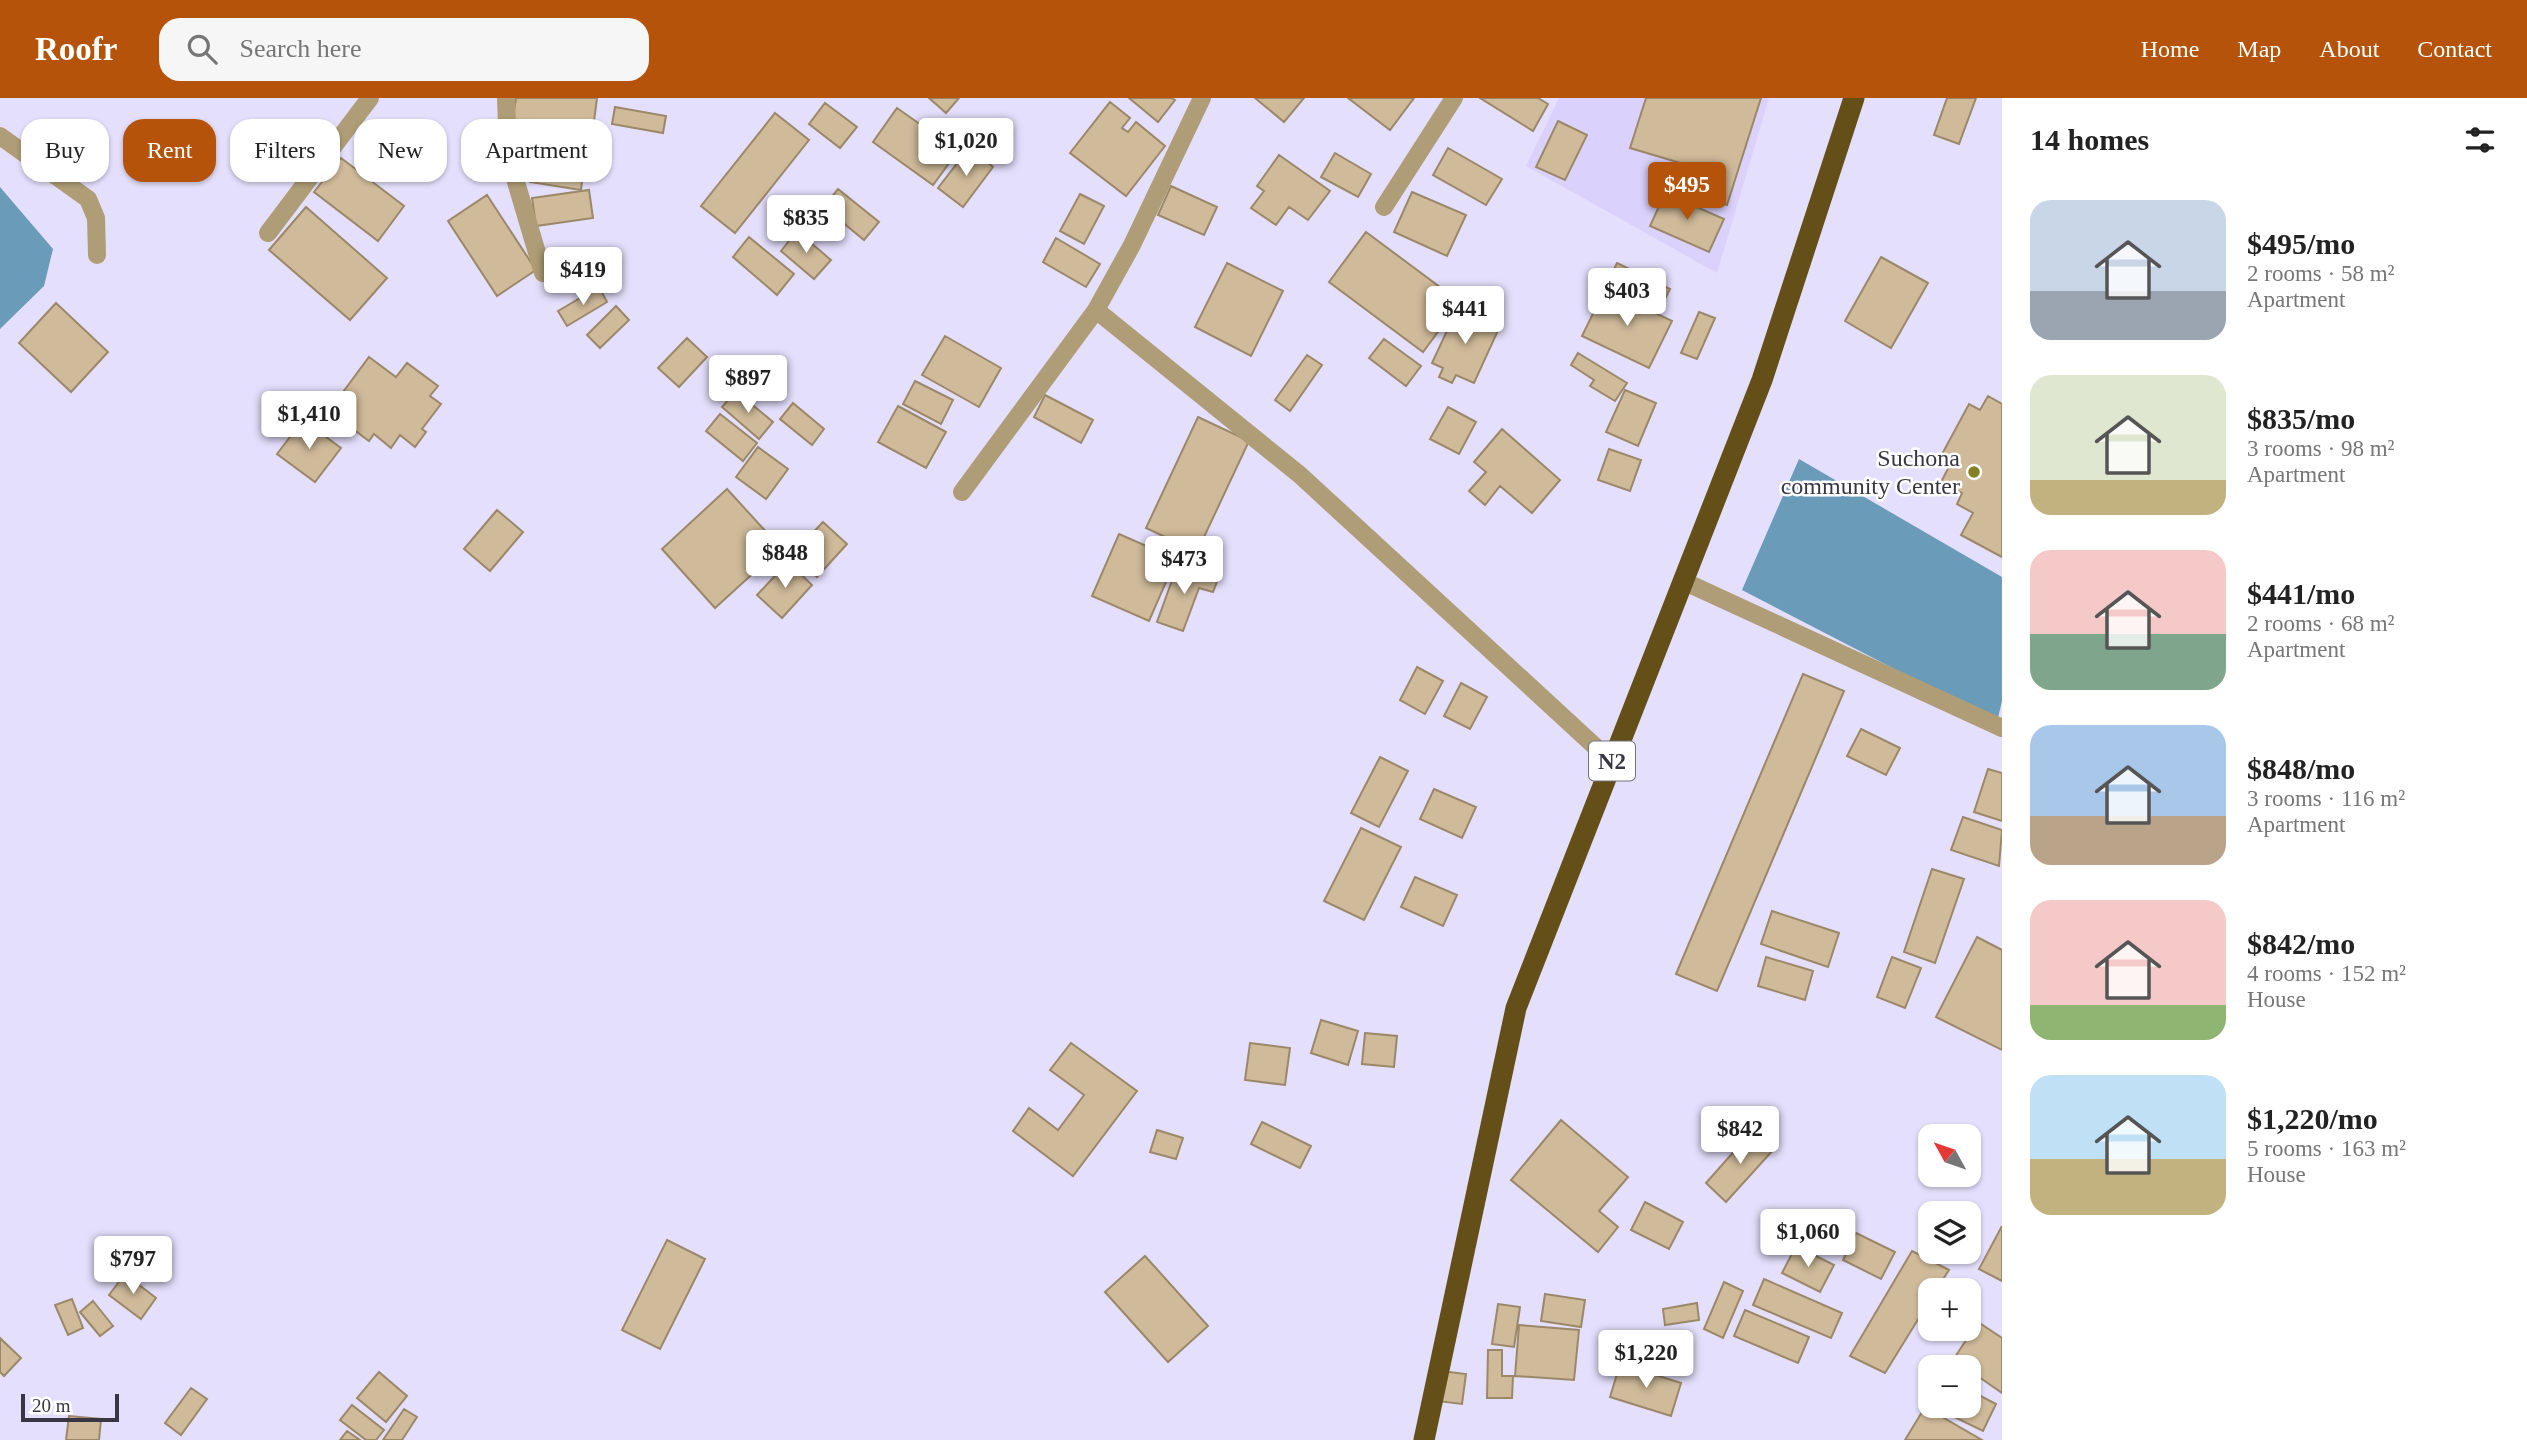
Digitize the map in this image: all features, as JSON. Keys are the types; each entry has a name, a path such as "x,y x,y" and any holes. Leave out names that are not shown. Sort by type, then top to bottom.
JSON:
{"highway":[{"name":"N2","path":"1424,1440 1516,1008 1762,380 1854,98"}],"street":[{"path":"268,233 370,98"},
{"path":"506,98 508,155 543,273"},
{"path":"962,492 1096,310 1132,245 1202,98"},
{"path":"1384,207 1454,98"},
{"path":"0,136 88,199 96,218 97,255"},
{"path":"1096,310 1300,475 1612,762"},
{"path":"1684,580 2002,728"}],"shaded area":[{"path":"1559,98 1769,98 1717,273 1526,166"}],"water":[{"path":"0,187 53,249 44,286 0,329"},
{"path":"1799,459 2002,577 2002,701 1997,722 1742,590"}],"building":[{"path":"516,98 597,98 594,119 513,119"},
{"path":"929,98 959,98 946,113"},
{"path":"1129,98 1172,98 1175,100 1158,122"},
{"path":"1255,98 1304,98 1284,122"},
{"path":"1348,98 1414,98 1390,130"},
{"path":"1480,98 1538,98 1548,104 1533,131"},
{"path":"1646,98 1761,98 1727,205 1707,199 1714,173 1630,148"},
{"path":"1947,98 1976,98 1959,144 1934,135"},
{"path":"1110,102 1130,118 1122,128 1128,132 1136,122 1165,146 1126,196 1070,153"},
{"path":"825,103 857,127 840,148 809,124"},
{"path":"615,107 666,116 663,133 612,124"},
{"path":"897,108 958,151 933,185 873,142"},
{"path":"775,113 809,140 735,233 701,206"},
{"path":"1558,121 1587,135 1565,180 1536,167"},
{"path":"969,148 993,167 963,207 938,188"},
{"path":"1448,148 1502,179 1486,205 1433,175"},
{"path":"1335,153 1371,174 1358,197 1321,177"},
{"path":"1279,155 1330,191 1308,220 1289,207 1276,225 1251,208 1264,191 1257,186"},
{"path":"340,159 354,168 354,182 372,182 404,206 378,241 314,192 322,182 340,182"},
{"path":"530,182 582,182 581,190"},
{"path":"1171,186 1217,207 1204,235 1158,215"},
{"path":"838,189 879,222 864,240 824,207"},
{"path":"589,190 593,218 536,226 532,198"},
{"path":"1412,192 1466,215 1447,256 1394,232"},
{"path":"1665,193 1724,219 1709,252 1650,226"},
{"path":"1080,194 1104,206 1084,244 1060,231"},
{"path":"487,195 536,270 497,296 448,221"},
{"path":"306,207 387,278 350,320 269,250"},
{"path":"797,231 831,260 814,279 781,251"},
{"path":"1366,232 1460,302 1423,352 1329,282"},
{"path":"749,237 794,274 777,295 733,257"},
{"path":"1056,238 1100,264 1086,287 1043,262"},
{"path":"567,251 575,274 552,282 544,259"},
{"path":"1881,257 1928,283 1891,348 1845,321"},
{"path":"1227,263 1283,291 1251,356 1195,327"},
{"path":"1617,263 1670,289 1660,309 1607,283"},
{"path":"599,287 607,302 567,326 558,311"},
{"path":"1605,289 1672,321 1649,368 1582,336"},
{"path":"56,303 108,352 71,392 19,343"},
{"path":"616,306 629,320 600,348 587,335"},
{"path":"1458,307 1500,326 1474,383 1456,375 1452,383 1439,377 1443,368 1432,363"},
{"path":"1699,312 1715,318 1697,359 1681,353"},
{"path":"945,336 1001,368 979,407 922,375"},
{"path":"687,338 707,357 679,387 658,368"},
{"path":"1384,339 1421,366 1406,386 1369,358"},
{"path":"1578,353 1627,383 1615,401 1590,386 1594,380 1571,365"},
{"path":"1307,355 1322,365 1290,411 1275,400"},
{"path":"369,357 396,377 407,363 438,386 430,396 441,404 422,429 426,432 415,447 400,435 391,448 374,434 369,441 329,411"},
{"path":"915,381 953,400 941,424 903,404"},
{"path":"1625,390 1656,403 1638,446 1606,432"},
{"path":"736,391 773,422 759,439 722,407"},
{"path":"1045,395 1093,420 1081,443 1034,417"},
{"name":"Suchona community Center","path":"1988,396 2002,404 2002,557 1961,535 1973,513 1957,504 1962,493 1941,482 1952,461 1941,456 1969,404 1980,410"},
{"path":"793,403 824,429 812,445 780,419"},
{"path":"898,406 946,432 926,468 878,442"},
{"path":"1448,407 1476,422 1459,454 1430,439"},
{"path":"720,414 757,443 743,461 706,431"},
{"path":"1198,417 1249,441 1197,552 1146,528"},
{"path":"303,420 341,448 315,482 277,454"},
{"path":"1502,429 1560,480 1532,513 1500,486 1485,505 1469,491 1486,472 1474,462"},
{"path":"758,447 788,469 766,499 736,477"},
{"path":"1609,449 1641,460 1630,491 1598,480"},
{"path":"727,489 781,548 715,608 662,549"},
{"path":"497,510 523,532 490,571 464,549"},
{"path":"823,522 847,544 817,577 792,555"},
{"path":"1119,534 1176,559 1149,621 1092,596"},
{"path":"788,562 812,585 782,618 757,595"},
{"path":"1178,564 1218,579 1213,592 1199,588 1183,631 1157,622"},
{"path":"1417,667 1443,681 1425,714 1400,700"},
{"path":"1803,674 1844,691 1717,991 1676,974"},
{"path":"1461,683 1487,697 1470,729 1444,716"},
{"path":"1861,729 1900,748 1886,775 1847,756"},
{"path":"1380,757 1408,771 1379,827 1351,813"},
{"path":"1988,769 2002,773 2002,821 1974,812"},
{"path":"1434,789 1476,807 1462,838 1420,819"},
{"path":"1963,817 2002,830 1999,866 1951,850"},
{"path":"1361,828 1401,847 1364,920 1324,901"},
{"path":"1932,869 1964,879 1935,963 1904,952"},
{"path":"1415,877 1457,895 1443,926 1401,907"},
{"path":"1772,911 1839,933 1828,967 1761,944"},
{"path":"1977,937 2002,950 2002,1050 1936,1017"},
{"path":"1766,957 1813,971 1805,1000 1758,986"},
{"path":"1892,957 1921,968 1905,1008 1877,997"},
{"path":"1321,1020 1358,1031 1348,1065 1311,1053"},
{"path":"1365,1033 1397,1036 1394,1067 1362,1064"},
{"path":"1071,1043 1137,1091 1073,1176 1013,1131 1029,1108 1058,1130 1084,1095 1050,1070"},
{"path":"1250,1043 1290,1048 1285,1085 1245,1080"},
{"path":"1561,1120 1628,1177 1599,1211 1618,1227 1598,1252 1511,1180"},
{"path":"1262,1122 1311,1146 1300,1168 1251,1144"},
{"path":"1157,1130 1183,1138 1176,1159 1150,1152"},
{"path":"1753,1130 1774,1149 1726,1202 1706,1183"},
{"path":"1645,1202 1683,1222 1669,1249 1631,1230"},
{"path":"2002,1226 2002,1281 1979,1269"},
{"path":"1856,1233 1895,1252 1881,1279 1843,1260"},
{"path":"667,1240 705,1259 660,1349 622,1330"},
{"path":"1796,1246 1834,1265 1820,1292 1782,1273"},
{"path":"1912,1251 1918,1254 1918,1264 1937,1264 1949,1270 1944,1278 1918,1278 1918,1319 1885,1373 1850,1356"},
{"path":"1145,1256 1208,1326 1168,1362 1105,1292"},
{"path":"125,1274 156,1298 141,1319 109,1295"},
{"path":"1764,1279 1842,1313 1831,1338 1753,1305"},
{"path":"1724,1282 1743,1291 1723,1338 1704,1329"},
{"path":"1545,1294 1585,1300 1581,1327 1541,1321"},
{"path":"72,1299 83,1328 68,1335 55,1305"},
{"path":"93,1301 113,1326 100,1336 80,1312"},
{"path":"1697,1303 1699,1320 1665,1325 1663,1309"},
{"path":"1498,1304 1520,1307 1514,1347 1492,1344"},
{"path":"1745,1310 1809,1337 1798,1363 1734,1336"},
{"path":"1981,1324 2002,1338 2002,1393 1981,1378 1981,1355 1956,1355 1966,1341 1981,1341"},
{"path":"1519,1325 1579,1330 1574,1380 1515,1376"},
{"path":"1690,1332 1691,1352 1628,1356 1627,1336"},
{"path":"0,1338 21,1358 4,1376 0,1372"},
{"path":"1488,1350 1502,1350 1502,1376 1513,1376 1512,1398 1487,1398"},
{"path":"1620,1364 1681,1383 1671,1416 1610,1397"},
{"path":"1441,1371 1466,1374 1462,1404 1437,1401"},
{"path":"379,1372 407,1396 386,1422 357,1398"},
{"path":"191,1388 207,1399 181,1435 165,1423"},
{"path":"1981,1396 1996,1404 1983,1431 1956,1418 1981,1418"},
{"path":"352,1405 384,1430 376,1440 366,1440 340,1420"},
{"path":"404,1409 417,1417 402,1440 383,1440"},
{"path":"69,1416 101,1419 99,1440 66,1440"},
{"path":"1918,1418 1944,1418 1982,1440 1905,1440"},
{"path":"347,1431 360,1440 340,1440"}],"place":[{"name":"Suchona community Center","path":"1974,472"}]}
